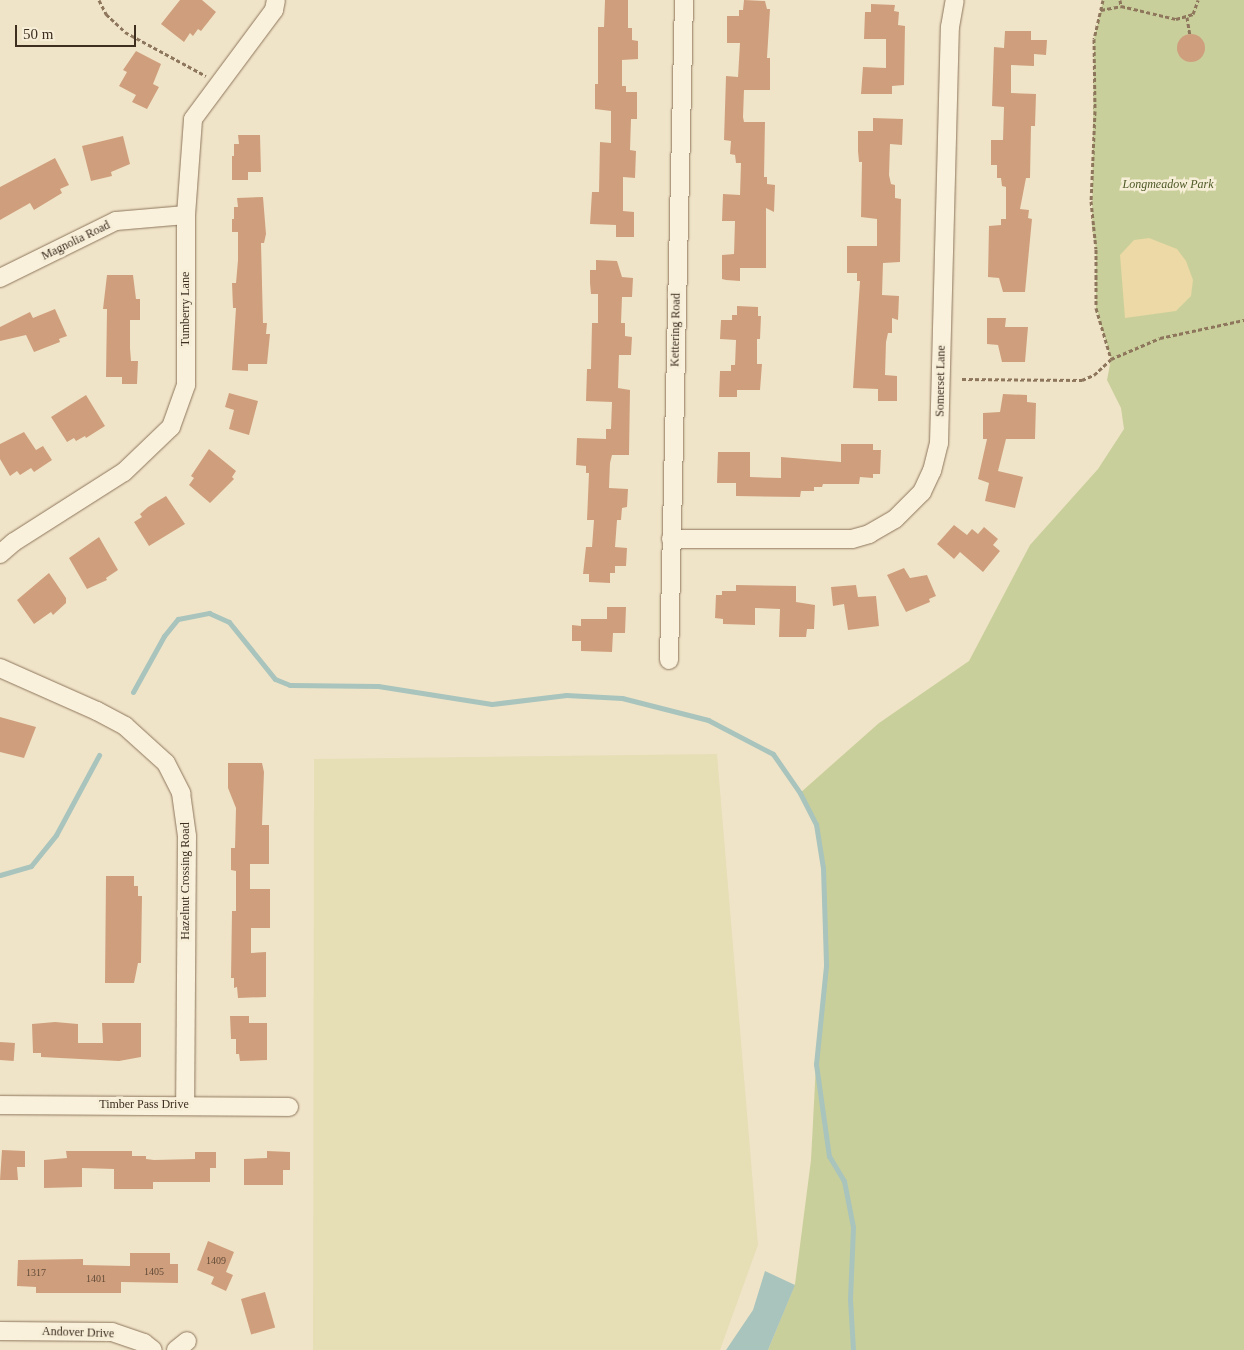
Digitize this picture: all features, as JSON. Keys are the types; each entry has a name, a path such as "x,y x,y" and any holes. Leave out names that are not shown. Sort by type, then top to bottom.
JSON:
{"street":[{"name":"Tumberry Lane","path":"0,554 14,542 124,472 171,427 186,385 186,215 193,119 274,10 276,0"},
{"name":"Kettering Road","path":"669,660 684,0"},
{"name":"Somerset Lane","path":"671,539 852,539 869,534 895,519 922,492 932,471 939,443 950,27 955,0"},
{"name":"Magnolia Road","path":"0,278 116,222 186,215"},
{"name":"Hazelnut Crossing Road","path":"0,668 97,710 125,726 166,763 181,793 187,836 185,1105"},
{"name":"Timber Pass Drive","path":"0,1105 289,1107"},
{"name":"Andover Drive","path":"0,1331 112,1332 144,1343 153,1350"}],"path":[{"path":"99,0 106,14 125,32 220,83"},
{"path":"1103,0 1094,39 1095,111 1091,201 1096,249 1096,308 1111,359"},
{"path":"1120,0 1121,6"},
{"path":"1101,10 1121,6 1176,19 1187,17 1196,10 1198,0"},
{"path":"1187,17 1190,35"},
{"path":"962,379 1082,380 1094,375 1111,359 1160,338 1244,320"}],"shaded area":[{"path":"717,754 758,1245 720,1350 313,1350 314,759"}],"green space":[{"name":"Longmeadow Park","path":"1103,0 1244,0 1244,1350 768,1350 795,1284 811,1160 816,1064 826,966 823,868 816,824 800,793 879,723 969,661 1030,545 1098,469 1124,429 1121,408 1107,380 1111,359 1096,308 1096,249 1092,227 1094,39"}],"sand":[{"path":"1149,238 1177,249 1186,261 1193,280 1191,296 1176,311 1125,318 1120,255 1134,240"}],"water":[{"path":"765,1271 795,1285 768,1350 726,1350 753,1310"}],"building":[{"path":"180,0 202,0 216,12 201,31 198,29 193,36 190,33 184,42 161,24"},
{"path":"605,0 628,0 628,28 632,28 632,40 638,41 638,59 622,60 622,86 626,86 626,92 637,92 637,119 631,119 630,150 636,151 635,178 623,177 623,211 634,212 634,237 616,237 616,225 590,224 592,192 599,192 600,142 611,143 611,111 595,109 595,84 598,84 598,27 604,27"},
{"path":"744,0 765,1 767,9 770,9 767,58 770,58 770,90 744,90 743,117 744,122 765,122 764,177 767,177 767,184 775,185 774,212 766,208 766,268 740,268 740,281 722,279 722,255 734,254 735,221 722,221 723,194 740,195 741,163 736,163 735,155 730,154 731,141 724,140 726,76 738,77 740,43 727,43 727,16 739,16 739,10 743,10"},
{"path":"871,4 895,5 894,11 899,12 898,25 905,26 904,85 892,86 892,94 861,94 863,67 886,68 886,39 864,39 865,12 871,12"},
{"path":"1005,31 1031,31 1031,40 1047,40 1046,55 1034,54 1034,66 1011,65 1011,93 1036,94 1035,126 1031,126 1030,178 1026,178 1020,209 1029,210 1028,218 1032,219 1025,292 1003,292 999,278 988,277 989,226 1001,225 1001,219 1006,219 1006,187 1002,186 1001,178 997,178 997,165 991,165 991,140 1003,140 1004,107 992,106 994,47 1004,48"},
{"path":"1191,34 1201,38 1205,48 1201,58 1191,62 1181,58 1177,48 1181,38"},
{"path":"136,51 161,64 153,84 159,87 147,109 132,102 136,95 119,86 127,72 123,70"},
{"path":"873,118 903,119 902,145 890,144 889,175 891,184 895,185 895,198 901,199 900,262 883,263 882,295 899,296 898,320 892,318 892,333 888,333 886,342 885,375 897,376 897,401 878,401 878,389 853,388 860,281 857,281 857,273 847,273 847,246 877,246 877,219 861,217 862,162 859,162 858,151 858,131 873,131"},
{"path":"238,135 260,135 261,172 248,172 248,180 232,180 232,156 234,156 234,144 239,144"},
{"path":"123,136 130,164 111,172 112,176 91,181 82,146"},
{"path":"55,158 69,185 60,189 62,193 34,210 30,203 0,220 0,187"},
{"path":"263,197 266,234 264,243 261,243 263,323 267,323 266,334 270,334 267,364 248,364 248,371 232,370 236,308 233,308 232,283 236,283 238,260 238,232 232,232 234,207 238,207 237,198"},
{"path":"596,260 617,261 622,277 633,278 632,297 622,297 621,323 625,323 625,336 632,337 631,355 619,355 618,388 630,390 629,455 612,455 609,488 628,489 627,507 622,508 621,520 617,520 615,547 627,548 626,566 615,566 615,573 610,573 610,583 589,582 589,574 583,574 586,547 592,547 594,520 587,520 589,473 586,473 586,466 576,465 577,438 606,439 606,429 611,429 612,402 586,401 587,369 591,369 592,323 598,323 598,294 591,294 590,283 590,270 596,270"},
{"path":"107,275 133,275 136,299 140,299 140,320 130,320 131,361 138,361 137,384 122,384 122,377 106,377 107,309 103,309"},
{"path":"737,306 758,307 758,316 761,316 760,339 757,339 757,364 762,364 760,390 737,390 737,397 719,397 720,371 731,371 731,365 735,365 736,340 720,339 721,320 732,320 732,315 737,315"},
{"path":"55,309 67,336 59,339 60,342 34,352 26,335 0,341 0,327 30,312 33,318"},
{"path":"987,318 1006,318 1005,327 1028,327 1025,362 1002,362 998,345 987,344"},
{"path":"229,393 258,401 249,435 229,429 234,410 225,407"},
{"path":"1003,394 1027,395 1027,402 1036,403 1035,439 1006,439 998,471 1023,477 1015,508 985,501 989,483 978,479 987,439 983,439 983,413 1000,412"},
{"path":"86,395 105,426 86,438 85,436 76,441 74,438 67,442 51,417"},
{"path":"24,432 36,450 43,446 52,460 34,472 31,468 20,475 17,471 10,476 0,459 0,444"},
{"path":"841,444 873,444 873,450 881,450 880,474 873,474 873,478 860,477 859,484 823,484 822,487 814,487 814,491 801,491 800,497 736,496 736,483 717,483 718,452 750,452 750,477 781,478 781,457 841,462"},
{"path":"209,449 236,471 232,477 234,479 210,503 189,485 194,478 191,476"},
{"path":"166,496 185,524 149,546 134,522 142,517 140,514 148,507"},
{"path":"954,525 967,535 972,529 978,534 984,527 998,539 993,545 1000,551 983,572 960,552 954,559 937,544"},
{"path":"99,537 118,570 106,578 107,580 87,589 69,558"},
{"path":"904,568 910,578 927,575 936,596 929,599 930,602 906,612 887,575"},
{"path":"49,573 66,598 66,603 53,615 51,612 34,624 17,600"},
{"path":"736,585 796,586 796,602 815,605 814,629 807,629 806,637 779,637 780,609 755,608 755,625 723,624 723,619 715,618 716,595 722,595 722,591 736,591"},
{"path":"856,585 858,597 876,596 879,626 848,630 844,604 833,606 831,587"},
{"path":"607,607 626,607 625,633 613,633 612,652 581,651 581,641 572,641 572,625 581,626 581,619 607,619"},
{"path":"0,717 36,727 24,758 0,752"},
{"path":"228,763 262,763 264,772 262,825 269,825 269,864 250,864 250,889 270,889 270,928 251,928 251,953 266,952 266,997 238,998 237,987 234,988 234,978 231,978 232,911 236,911 236,871 231,870 231,848 235,848 236,808 228,788"},
{"path":"106,876 134,876 134,886 138,886 138,896 142,896 141,963 138,963 134,983 105,983"},
{"path":"230,1016 249,1016 249,1023 267,1023 267,1060 240,1061 239,1054 236,1054 236,1039 231,1039"},
{"path":"55,1022 78,1024 78,1043 103,1043 102,1023 141,1023 141,1057 119,1061 41,1057 41,1053 33,1053 32,1024"},
{"path":"0,1042 15,1043 14,1061 0,1060"},
{"path":"2,1150 25,1151 25,1167 17,1167 18,1180 0,1180"},
{"path":"66,1151 132,1151 132,1156 146,1156 146,1159 154,1160 195,1159 195,1152 216,1152 216,1168 210,1168 210,1182 153,1182 153,1189 114,1189 114,1169 82,1168 82,1187 44,1188 44,1160 67,1158"},
{"path":"267,1151 290,1152 290,1170 283,1170 283,1185 244,1185 244,1159 267,1158"},
{"path":"208,1241 234,1252 226,1272 233,1275 226,1291 211,1284 214,1277 197,1270"},
{"path":"130,1253 170,1253 170,1264 178,1264 178,1283 121,1282 121,1293 36,1293 36,1287 17,1286 18,1260 83,1259 83,1265 130,1266"},
{"path":"265,1292 275,1328 251,1334 241,1299"}],"waterway":[{"path":"133,692 164,636 178,619 209,613 229,622 275,679 290,685 378,686 492,704 566,695 622,698 708,720 773,754 800,793 816,824 823,868 826,966 816,1064 829,1156 844,1181 853,1227 850,1299 853,1350"},
{"path":"0,875 31,866 56,835 99,755"}]}
